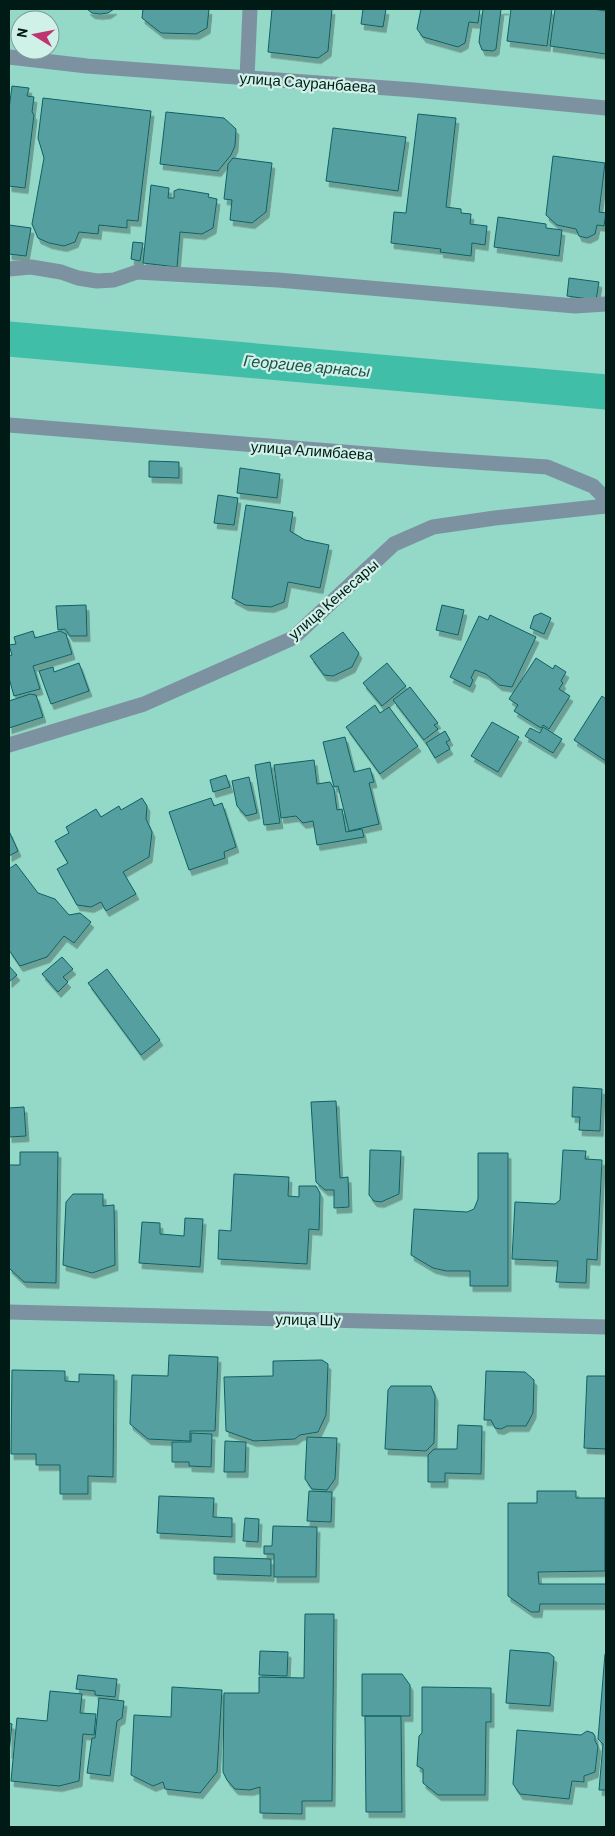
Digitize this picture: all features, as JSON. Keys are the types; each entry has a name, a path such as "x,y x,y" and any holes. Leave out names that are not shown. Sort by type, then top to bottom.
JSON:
{"street":[{"path":"246,78 250,9"},
{"name":"улица Сауранбаева","path":"9,57 87,66 414,90 606,108"},
{"path":"9,269 31,267 97,281 114,280 137,272 278,280 576,306 606,304"},
{"name":"улица Алимбаева","path":"9,425 256,446 547,467 593,486 606,499"},
{"name":"улица Кенесары","path":"9,745 144,704 293,638 394,544 433,527 606,506"},
{"name":"улица Шу","path":"9,1312 606,1326"}],"building":[{"path":"87,9 114,9 108,13 100,14 92,13"},
{"path":"143,9 209,9 207,28 196,34 161,33 142,18"},
{"path":"272,9 332,9 328,51 318,58 268,52"},
{"path":"363,9 386,9 383,27 361,24"},
{"path":"421,9 480,9 478,23 469,22 465,43 458,47 423,37 417,29"},
{"path":"483,9 501,9 496,49 493,51 482,50 479,42"},
{"path":"511,9 552,9 547,46 507,41"},
{"path":"555,9 606,11 606,54 550,46"},
{"path":"12,86 29,88 27,96 34,97 32,112 34,115 25,188 9,186 9,109"},
{"path":"43,98 151,111 138,221 127,220 127,228 99,225 98,234 79,232 75,242 64,246 49,243 38,238 32,224 44,158 38,138"},
{"path":"166,112 224,118 236,129 235,146 231,155 218,171 160,164"},
{"path":"418,114 456,118 446,207 461,209 461,213 471,214 470,224 487,226 485,245 472,243 471,256 440,252 441,249 391,243 394,212 406,213"},
{"path":"333,128 406,137 398,191 326,181"},
{"path":"553,156 605,163 599,212 606,213 604,226 597,225 595,234 587,238 579,236 576,229 557,225 546,215"},
{"path":"233,158 272,163 266,212 252,223 230,220 232,200 224,199 228,164"},
{"path":"151,185 169,188 168,198 174,198 174,191 179,189 209,194 208,197 217,199 213,228 202,234 180,232 177,267 143,263"},
{"path":"498,217 546,224 546,228 562,230 559,256 494,247"},
{"path":"9,225 31,228 26,256 9,254"},
{"path":"133,242 143,243 140,261 131,259"},
{"path":"569,278 599,282 596,300 567,296"},
{"path":"149,461 179,462 179,478 149,477"},
{"path":"240,468 280,474 277,498 237,493"},
{"path":"218,495 238,498 234,525 214,523"},
{"path":"246,505 293,512 290,531 305,540 329,545 320,588 288,582 284,602 271,607 245,605 232,598"},
{"path":"86,605 87,636 70,636 65,629 58,630 56,606"},
{"path":"442,605 464,610 458,635 436,630"},
{"path":"541,613 551,618 544,634 530,628 534,616"},
{"path":"490,615 536,637 512,687 499,685 486,674 475,670 471,678 473,680 470,687 450,677 479,616 488,620"},
{"path":"33,631 35,638 60,631 66,634 72,654 33,666 40,689 14,696 9,678 9,656 12,655 9,645 16,644 14,637"},
{"path":"343,632 359,653 352,667 333,676 324,675 310,656"},
{"path":"536,658 553,669 555,665 566,672 559,689 570,696 549,729 543,725 541,728 514,711 518,705 509,699"},
{"path":"79,663 89,691 51,704 39,671 53,667 54,672"},
{"path":"387,663 406,686 382,706 363,683"},
{"path":"410,687 438,723 434,725 438,729 424,740 393,700"},
{"path":"30,694 36,695 43,717 9,728 9,701"},
{"path":"602,696 606,699 606,761 574,740"},
{"path":"375,705 380,713 389,707 418,746 380,774 346,727"},
{"path":"492,722 519,737 498,772 471,756"},
{"path":"543,727 562,739 553,753 525,736 530,728 540,733"},
{"path":"445,731 450,740 446,742 450,749 435,758 426,743"},
{"path":"345,737 354,772 370,768 374,782 369,783 379,824 349,831 338,786 334,787 323,742"},
{"path":"314,760 317,784 330,782 334,789 337,810 342,809 346,832 362,829 364,837 317,845 313,821 303,823 296,816 281,818 274,765"},
{"path":"270,762 280,823 264,825 255,765"},
{"path":"226,775 230,787 213,792 210,780"},
{"path":"249,777 257,813 246,816 237,806 232,781"},
{"path":"142,798 147,806 146,819 152,832 149,857 123,872 136,894 106,911 101,902 91,907 77,905 57,869 68,863 55,841 69,833 66,827 96,809 101,817 119,806 121,810"},
{"path":"211,798 214,806 222,803 236,847 224,852 225,858 189,870 169,812"},
{"path":"9,831 18,851 9,856"},
{"path":"16,864 38,893 55,899 69,915 80,913 91,922 74,943 64,936 47,957 20,966 9,950 9,869"},
{"path":"62,957 73,969 63,977 68,982 58,992 42,974"},
{"path":"9,966 17,975 9,982"},
{"path":"107,969 160,1040 141,1055 88,983"},
{"path":"573,1087 602,1089 600,1131 579,1130 580,1117 572,1117"},
{"path":"336,1101 340,1178 348,1177 349,1207 334,1208 334,1190 325,1190 316,1182 311,1102"},
{"path":"24,1107 26,1136 9,1137 9,1108"},
{"path":"370,1150 401,1151 399,1194 381,1202 374,1201 369,1195"},
{"path":"563,1150 586,1151 585,1159 602,1160 597,1260 587,1259 586,1283 556,1282 558,1261 512,1259 515,1202 555,1204 560,1200"},
{"path":"20,1152 58,1152 56,1283 24,1282 9,1268 9,1165 20,1165"},
{"path":"478,1153 508,1153 508,1286 470,1286 470,1271 446,1271 433,1268 411,1255 414,1209 467,1212 474,1209 478,1199"},
{"path":"234,1174 289,1177 288,1196 299,1197 299,1186 316,1186 320,1193 319,1230 309,1229 307,1264 218,1259 219,1230 231,1231"},
{"path":"73,1194 103,1194 103,1206 114,1205 115,1265 92,1273 63,1265 66,1202"},
{"path":"185,1218 203,1219 200,1267 139,1263 142,1222 160,1223 160,1234 184,1236"},
{"path":"169,1355 218,1357 215,1431 190,1431 190,1441 148,1439 130,1424 132,1375 168,1376"},
{"path":"322,1360 328,1364 326,1415 318,1432 300,1435 295,1439 254,1441 226,1431 224,1377 273,1376 273,1361"},
{"path":"12,1370 65,1371 65,1381 79,1382 79,1374 114,1375 113,1477 88,1476 88,1494 60,1494 60,1465 36,1465 36,1454 11,1454"},
{"path":"486,1371 525,1372 534,1380 533,1413 526,1426 507,1426 501,1429 495,1428 491,1420 484,1420"},
{"path":"587,1376 606,1376 606,1449 584,1448"},
{"path":"391,1386 431,1386 435,1396 434,1443 426,1451 385,1449 388,1390"},
{"path":"458,1425 482,1426 481,1474 445,1473 445,1482 428,1482 428,1455 434,1449 457,1449"},
{"path":"191,1433 212,1434 211,1467 189,1466 189,1462 172,1462 172,1442 191,1442"},
{"path":"307,1437 337,1438 335,1479 327,1490 312,1489 305,1479"},
{"path":"225,1441 246,1442 245,1472 224,1472"},
{"path":"309,1491 332,1492 331,1522 307,1521"},
{"path":"537,1491 576,1491 576,1498 605,1498 605,1571 538,1572 539,1584 606,1584 606,1604 540,1604 539,1612 531,1612 508,1596 508,1503 537,1503"},
{"path":"159,1496 214,1498 213,1517 232,1518 232,1537 157,1533"},
{"path":"245,1518 259,1519 258,1542 243,1541"},
{"path":"273,1526 317,1527 316,1577 274,1577 274,1554 264,1554 264,1546 272,1546"},
{"path":"214,1557 271,1559 271,1576 214,1574"},
{"path":"305,1614 334,1614 332,1801 302,1801 302,1814 260,1813 260,1787 250,1790 235,1789 223,1772 224,1693 259,1693 259,1677 304,1678"},
{"path":"510,1650 549,1653 554,1657 550,1706 506,1703"},
{"path":"260,1651 288,1652 287,1676 259,1675"},
{"path":"605,1654 606,1790 599,1790 603,1744 598,1739"},
{"path":"362,1674 402,1674 410,1685 410,1716 362,1716"},
{"path":"78,1675 117,1679 115,1697 95,1695 95,1691 76,1689"},
{"path":"172,1687 222,1690 217,1772 200,1793 165,1789 163,1782 153,1786 131,1775 134,1715 171,1717"},
{"path":"422,1687 491,1688 491,1722 486,1722 485,1795 438,1795 423,1783 423,1769 417,1766 419,1736 422,1733"},
{"path":"50,1691 82,1694 80,1713 96,1714 94,1735 83,1734 79,1781 59,1786 11,1781 17,1718 47,1721"},
{"path":"99,1698 124,1701 122,1718 117,1721 110,1776 87,1773 92,1738 95,1738"},
{"path":"365,1716 401,1716 402,1812 366,1812"},
{"path":"9,1723 12,1724 9,1753"},
{"path":"517,1730 581,1735 587,1731 593,1733 598,1746 595,1772 584,1776 584,1782 572,1781 569,1799 520,1794 513,1784"}],"waterway":[{"name":"Георгиев арнасы","path":"9,339 606,392"}]}
